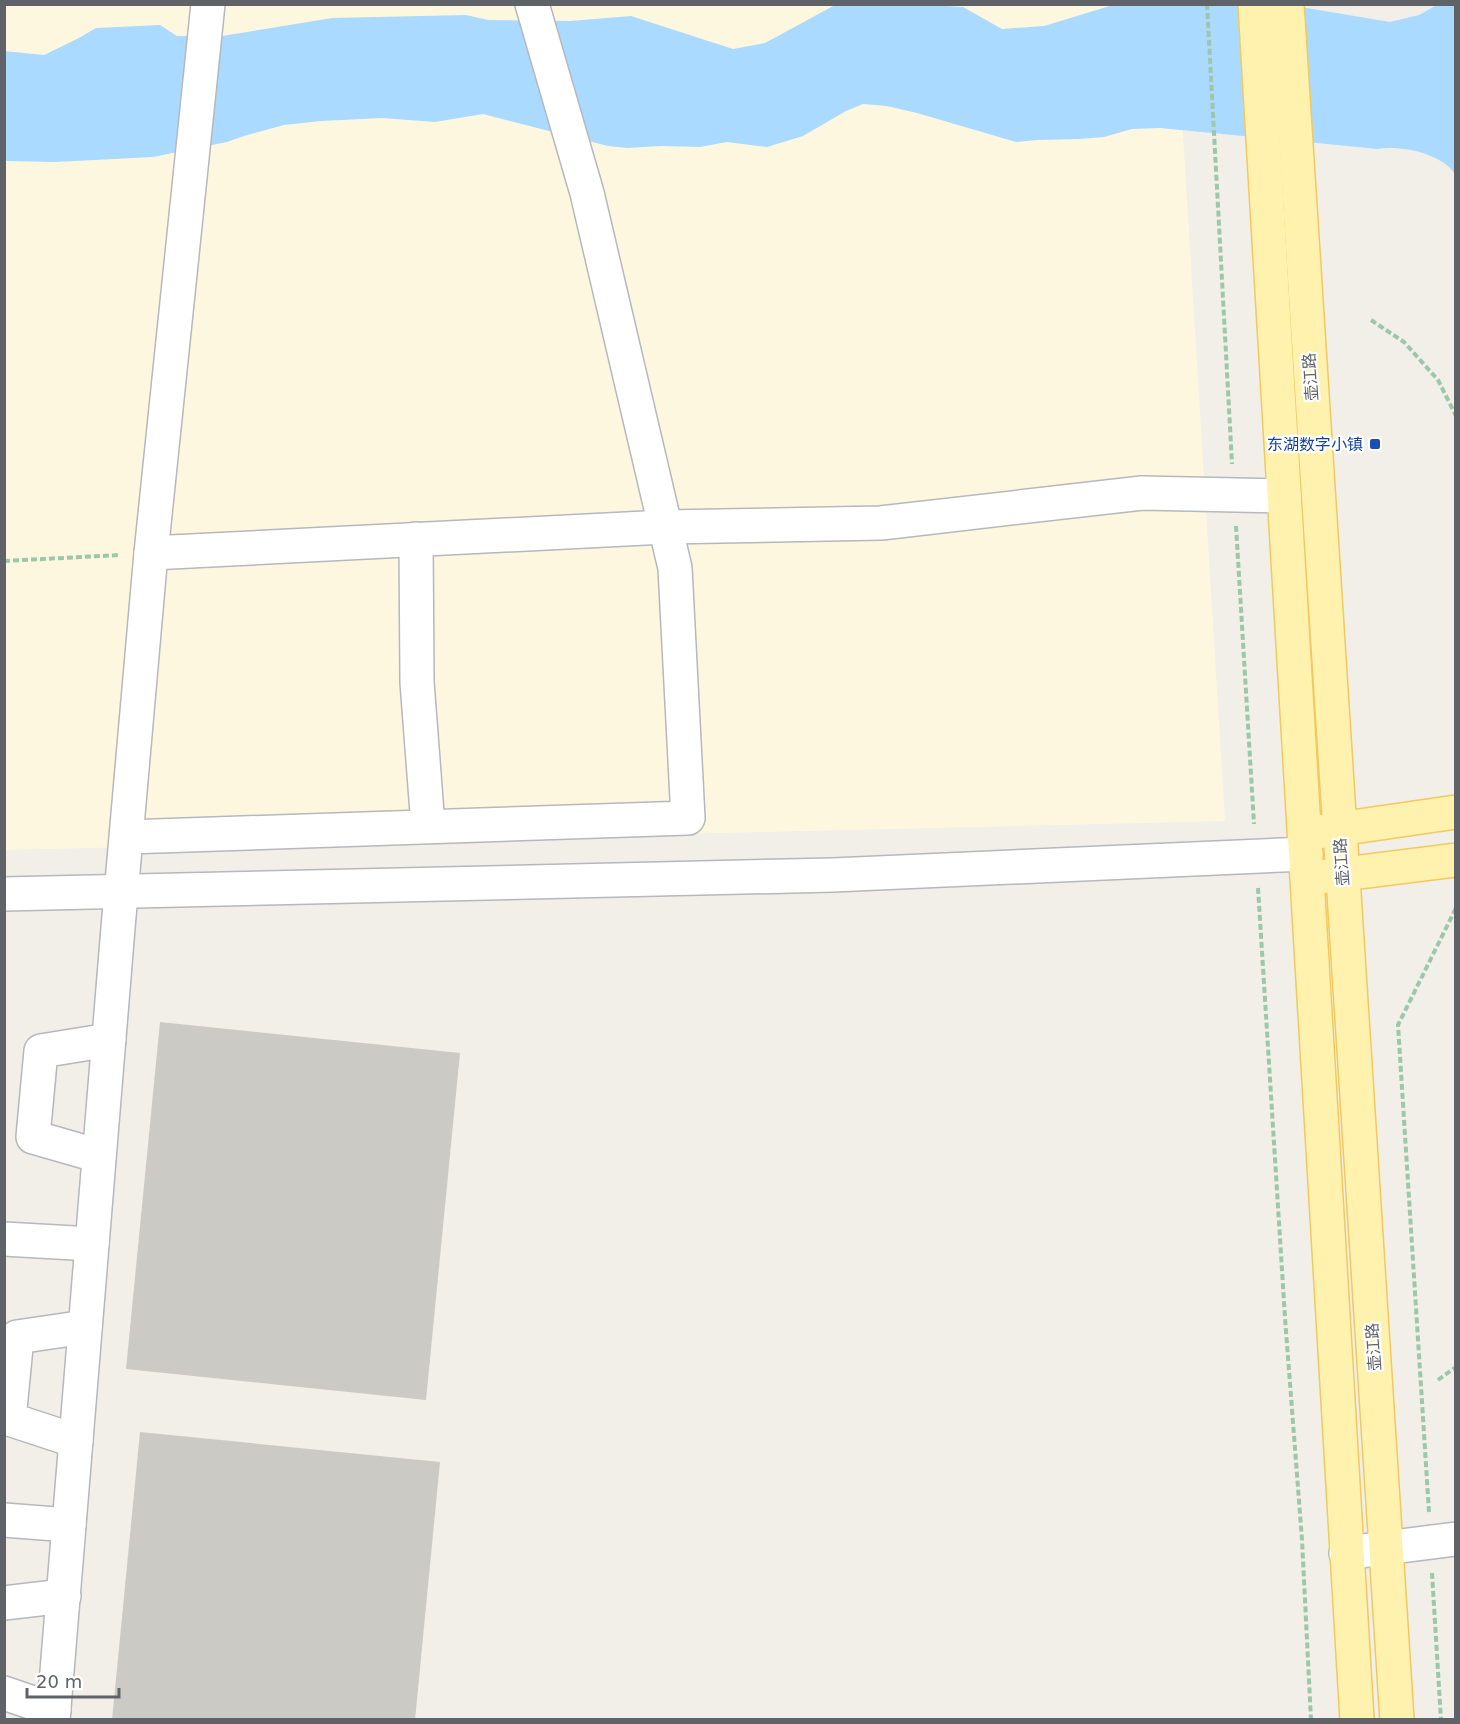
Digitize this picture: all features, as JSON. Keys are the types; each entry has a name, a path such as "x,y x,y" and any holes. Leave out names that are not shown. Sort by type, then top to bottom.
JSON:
{"main road":[{"name":"壶江路","path":"1255,4 1280,162 1339,828 1396,1719"},
{"name":"壶江路","path":"1287,4 1280,162 1284,496 1357,1719"},
{"path":"1451,812 1339,828 1306,856 1342,874 1454,860"}],"street":[{"path":"4,1693 54,1715 151,553 208,4"},
{"path":"127,837 688,818 675,568 587,193 532,4"},
{"path":"151,553 665,527 881,523 1142,493 1284,496"},
{"path":"416,539 417,682 428,826"},
{"path":"4,894 832,875 1256,856 1306,856"},
{"path":"99,1156 33,1137 41,1051 109,1040"},
{"path":"4,1239 92,1244"},
{"path":"76,1441 9,1419 17,1337 85,1327"},
{"path":"4,1520 69,1525"},
{"path":"1346,1553 1443,1540"},
{"path":"4,1603 64,1596"}],"path":[{"path":"1207,4 1234,494 1285,1318 1302,1540 1311,1719"},
{"path":"1371,320 1404,342 1438,380 1455,416"},
{"path":"4,561 151,553"},
{"path":"1455,586 1455,637"},
{"path":"1441,1719 1443,1540 1398,1025 1455,908"},
{"path":"1437,1380 1455,1367"}],"shaded area":[{"path":"5,5 1175,5 1225,821 5,850"}],"water":[{"path":"909,4 963,7 1002,29 1044,26 1113,5 1289,5 1390,22 1419,15 1437,5 1455,5 1455,174 1449,167 1431,156 1398,148 1378,149 1160,128 1132,129 1104,137 1016,142 917,113 887,106 863,104 846,111 803,136 767,147 727,142 700,147 608,146 483,114 435,122 382,118 284,125 227,142 153,157 55,162 5,161 4,51 44,55 96,28 160,25 177,36 222,36 332,18 466,15 488,20 570,21 631,16 733,49 765,43 835,5"}],"building":[{"path":"160,1022 460,1053 426,1400 126,1369"},
{"path":"140,1432 440,1462 415,1720 112,1720"}],"place":[{"name":"东湖数字小镇","path":"1375,444"}]}
